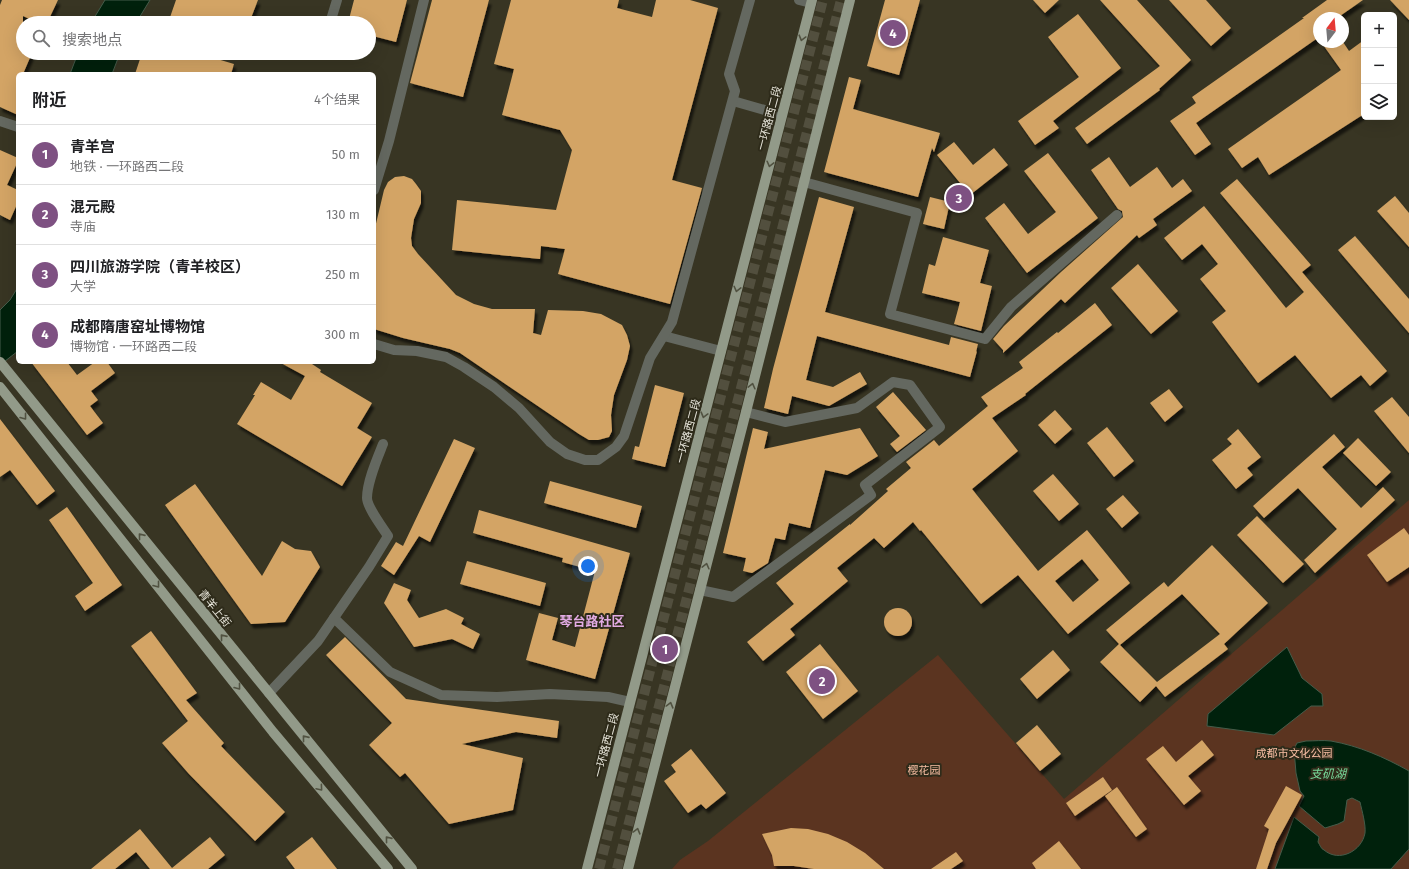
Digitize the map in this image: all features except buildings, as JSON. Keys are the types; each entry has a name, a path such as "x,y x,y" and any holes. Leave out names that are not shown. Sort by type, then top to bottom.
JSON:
{"main road":[{"path":"628,869 746,412 850,0"},
{"name":"一环路西二段","path":"587,869 812,2"},
{"name":"青羊上街","path":"0,362 412,869"},
{"path":"0,387 268,725 388,869"}],"street":[{"path":"332,16 337,0"},
{"path":"376,183 389,141 424,0"},
{"path":"376,345 394,350 417,351 446,358 464,367 494,387 518,408 550,442 567,454 585,460 598,460 616,447 624,436 650,358 672,322 694,234 733,101 735,91 728,74 750,0"},
{"path":"799,0 812,2"},
{"path":"733,101 782,115"},
{"path":"0,121 16,126"},
{"path":"804,182 917,213 890,314 985,339 1011,307 1117,215"},
{"path":"664,336 721,351"},
{"path":"700,590 733,597 871,495 865,485 940,426 910,385 893,382 857,408 785,422 746,412"},
{"path":"269,693 318,641 369,567 388,536 374,514 367,499 371,476 383,444"},
{"path":"334,618 390,672 440,695 497,697 550,694 608,697 630,702"}],"green space":[{"name":"成都市文化公园","path":"1409,500 1409,869 672,869 680,860 708,841 938,655 1064,799"}],"water":[{"path":"105,0 150,0 140,16 95,16"},
{"path":"75,60 117,60 113,72 71,72"},
{"path":"16,290 16,353 0,365 0,310 10,300"},
{"path":"1287,647 1302,678 1322,694 1323,706 1311,706 1274,735 1207,726 1208,714"},
{"name":"支矶湖","path":"1306,741 1331,741 1351,746 1381,757 1409,771 1409,849 1391,869 1275,869 1294,817 1319,837 1318,842 1322,849 1330,854 1343,855 1355,850 1363,839 1365,833 1360,802 1352,798 1347,800 1344,821 1325,828 1299,806 1304,796 1300,791 1296,773 1294,749 1297,743"}],"tunnel":[{"path":"599,869 823,0"},
{"path":"617,869 841,0"}],"place":[{"name":"成都隋唐窑址博物馆","path":"893,33"},
{"name":"四川旅游学院（青羊校区）","path":"959,198"},
{"name":"青羊宫","path":"665,649"},
{"name":"混元殿","path":"822,681"}],"district":[{"name":"琴台路社区","path":"592,621"}],"park label":[{"name":"樱花园","path":"924,770"}]}
